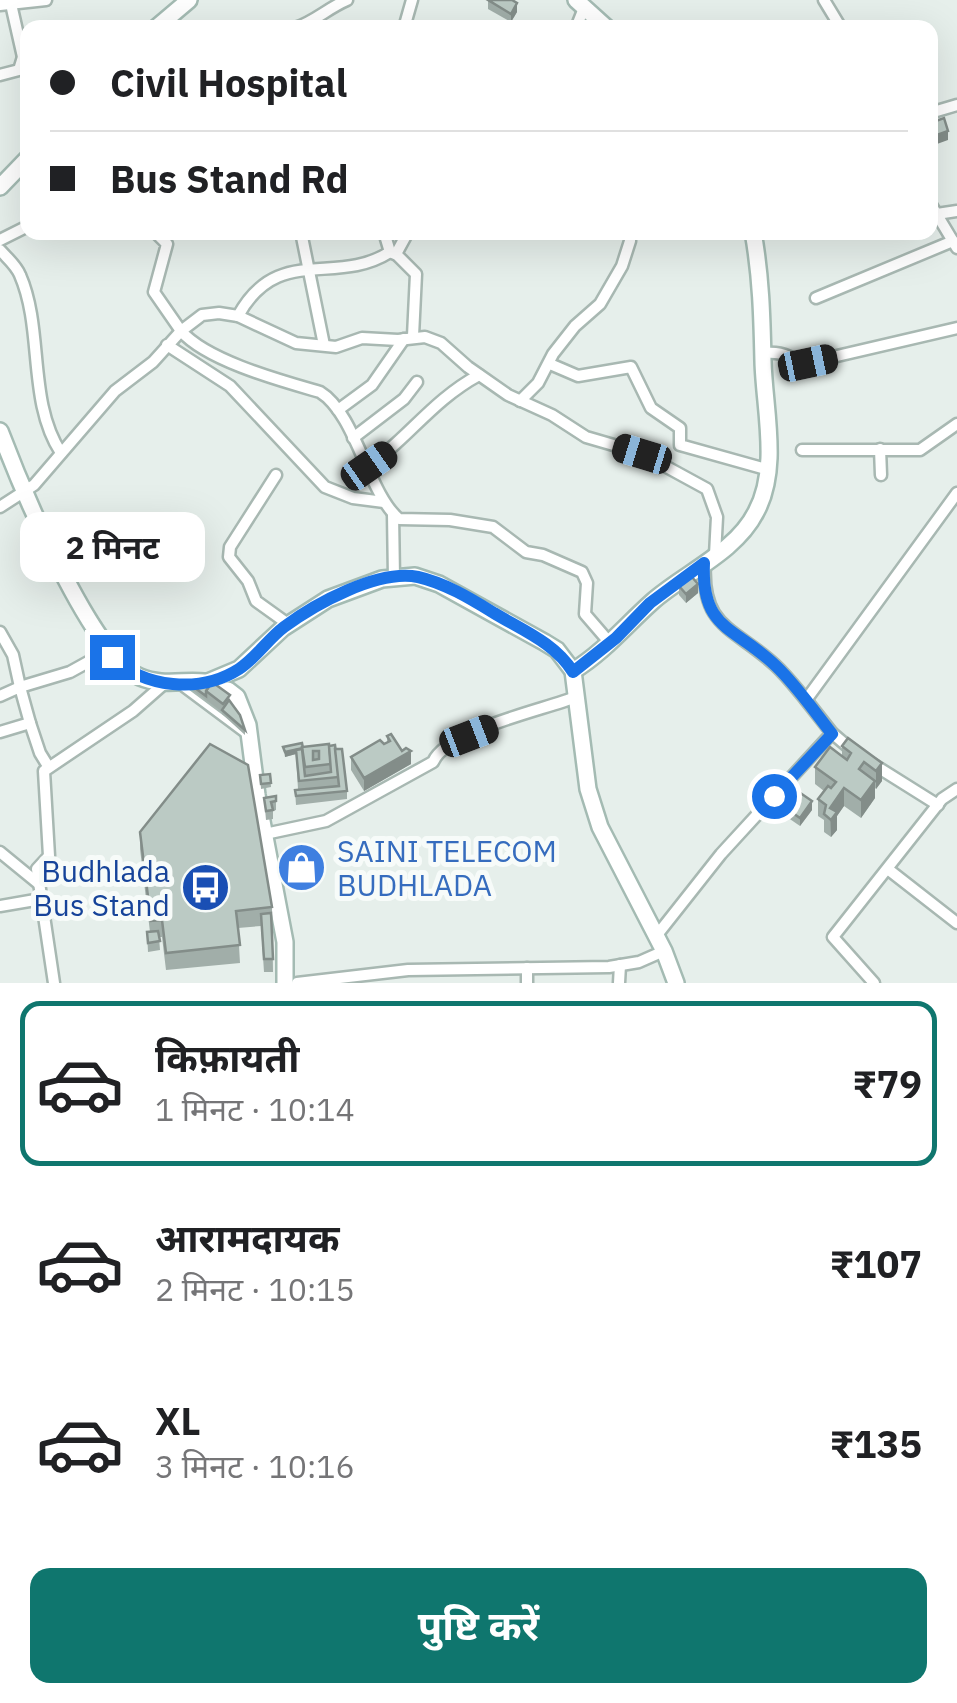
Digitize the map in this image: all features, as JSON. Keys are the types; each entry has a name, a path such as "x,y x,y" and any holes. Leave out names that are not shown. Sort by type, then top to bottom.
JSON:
{"street":[{"path":"20,43 6,5 46,0"},
{"path":"313,20 347,0"},
{"path":"165,20 185,1"},
{"path":"0,187 20,166"},
{"path":"816,298 955,244 938,216"},
{"path":"163,240 167,244 154,292 188,338 232,361 320,392 332,400 393,514 407,521 450,520 486,525 526,552 544,555 582,572 588,584 585,614 610,643"},
{"path":"303,240 324,345"},
{"path":"338,410 372,385 409,337 416,274 393,253 387,240"},
{"path":"238,316 249,295 262,282 283,274 376,261 393,253 402,240"},
{"path":"520,400 538,383 575,326 600,304 622,266 630,240"},
{"path":"573,672 610,643 650,603 710,559 743,530 757,511 766,469 761,287 753,240"},
{"path":"0,250 19,271 29,310 37,376 53,441 61,453"},
{"path":"0,507 34,486 115,391 153,362 202,314 238,316 281,338 324,345 336,346 362,338 409,337 441,342 479,375 586,437 642,454 707,489 716,517 704,596 716,617 776,666 832,734 938,805"},
{"path":"763,353 787,352 798,362 808,363 957,328"},
{"path":"167,346 230,386 325,487 352,498 384,502"},
{"path":"550,364 578,376 631,366 652,408 680,428 680,445 766,469"},
{"path":"369,466 391,450 436,402 479,375"},
{"path":"352,438 404,398 417,382"},
{"path":"802,450 927,448 957,424"},
{"path":"0,431 58,564 108,652 126,670 144,680 228,683 288,624 328,599 394,578 415,576 461,594 544,642 566,660 573,672 588,789 600,827 660,943 676,983"},
{"path":"880,449 880,475"},
{"path":"276,475 230,547 229,557 248,581 256,601 288,624"},
{"path":"806,700 957,493"},
{"path":"393,514 394,578"},
{"path":"1,637 13,655 30,722 48,766"},
{"path":"0,696 70,672 108,652"},
{"path":"54,983 37,869 49,856 44,771 172,683"},
{"path":"228,683 244,712 250,738 284,942 285,983"},
{"path":"265,834 320,823 433,762 438,751 576,698"},
{"path":"0,732 30,722"},
{"path":"298,983 408,970 639,962 660,943 721,854 832,734"},
{"path":"874,983 833,938 938,805 957,789"},
{"path":"0,852 38,884"},
{"path":"889,870 957,923"},
{"path":"0,906 40,899"},
{"path":"620,965 620,983"},
{"path":"528,968 528,983"}],"lane":[{"path":"172,683 250,738"}],"building":[{"path":"488,0 512,0 517,3 511,14"},
{"path":"944,118 948,131 938,135 938,120"},
{"path":"691,576 698,584 686,594 679,586"},
{"path":"212,682 230,695 223,704 206,691"},
{"path":"208,683 206,696 191,685"},
{"path":"229,700 240,715 245,730 222,710"},
{"path":"391,734 402,751 411,751 364,778 351,757 380,740 384,744 390,741 387,736"},
{"path":"848,738 882,763 876,771 864,762 859,769 875,781 861,800 844,788 830,808 837,812 831,820 824,814 826,805 818,799 836,782 815,767 830,747 847,760 851,753 842,746"},
{"path":"302,743 303,748 285,752 283,747"},
{"name":"Budhlada Bus Stand","path":"210,744 248,765 272,907 236,911 240,945 166,953 162,920 151,921 140,832"},
{"path":"329,744 331,764 305,767 302,747"},
{"path":"335,745 339,777 299,781 296,750 302,749 305,776 331,772 329,746"},
{"path":"335,749 342,749 347,791 296,796 295,790 339,786"},
{"path":"270,774 271,783 261,784 260,775"},
{"path":"796,790 812,801 800,818 784,807"},
{"path":"276,796 276,801 271,802 273,810 266,811 264,798"},
{"path":"271,913 273,959 264,959 261,914"},
{"path":"158,931 160,941 148,943 147,932"}],"place":[{"name":"SAINI TELECOM BUDHLADA","path":"302,867"},
{"name":"Budhlada Bus Stand","path":"205,887"}],"route":[{"path":"112,657 144,680 208,682 239,669 283,628 328,599 382,580 415,576 461,594 544,642 557,650 573,672 616,638 650,603 704,563 704,596 716,617 776,666 832,734 774,796"}]}
